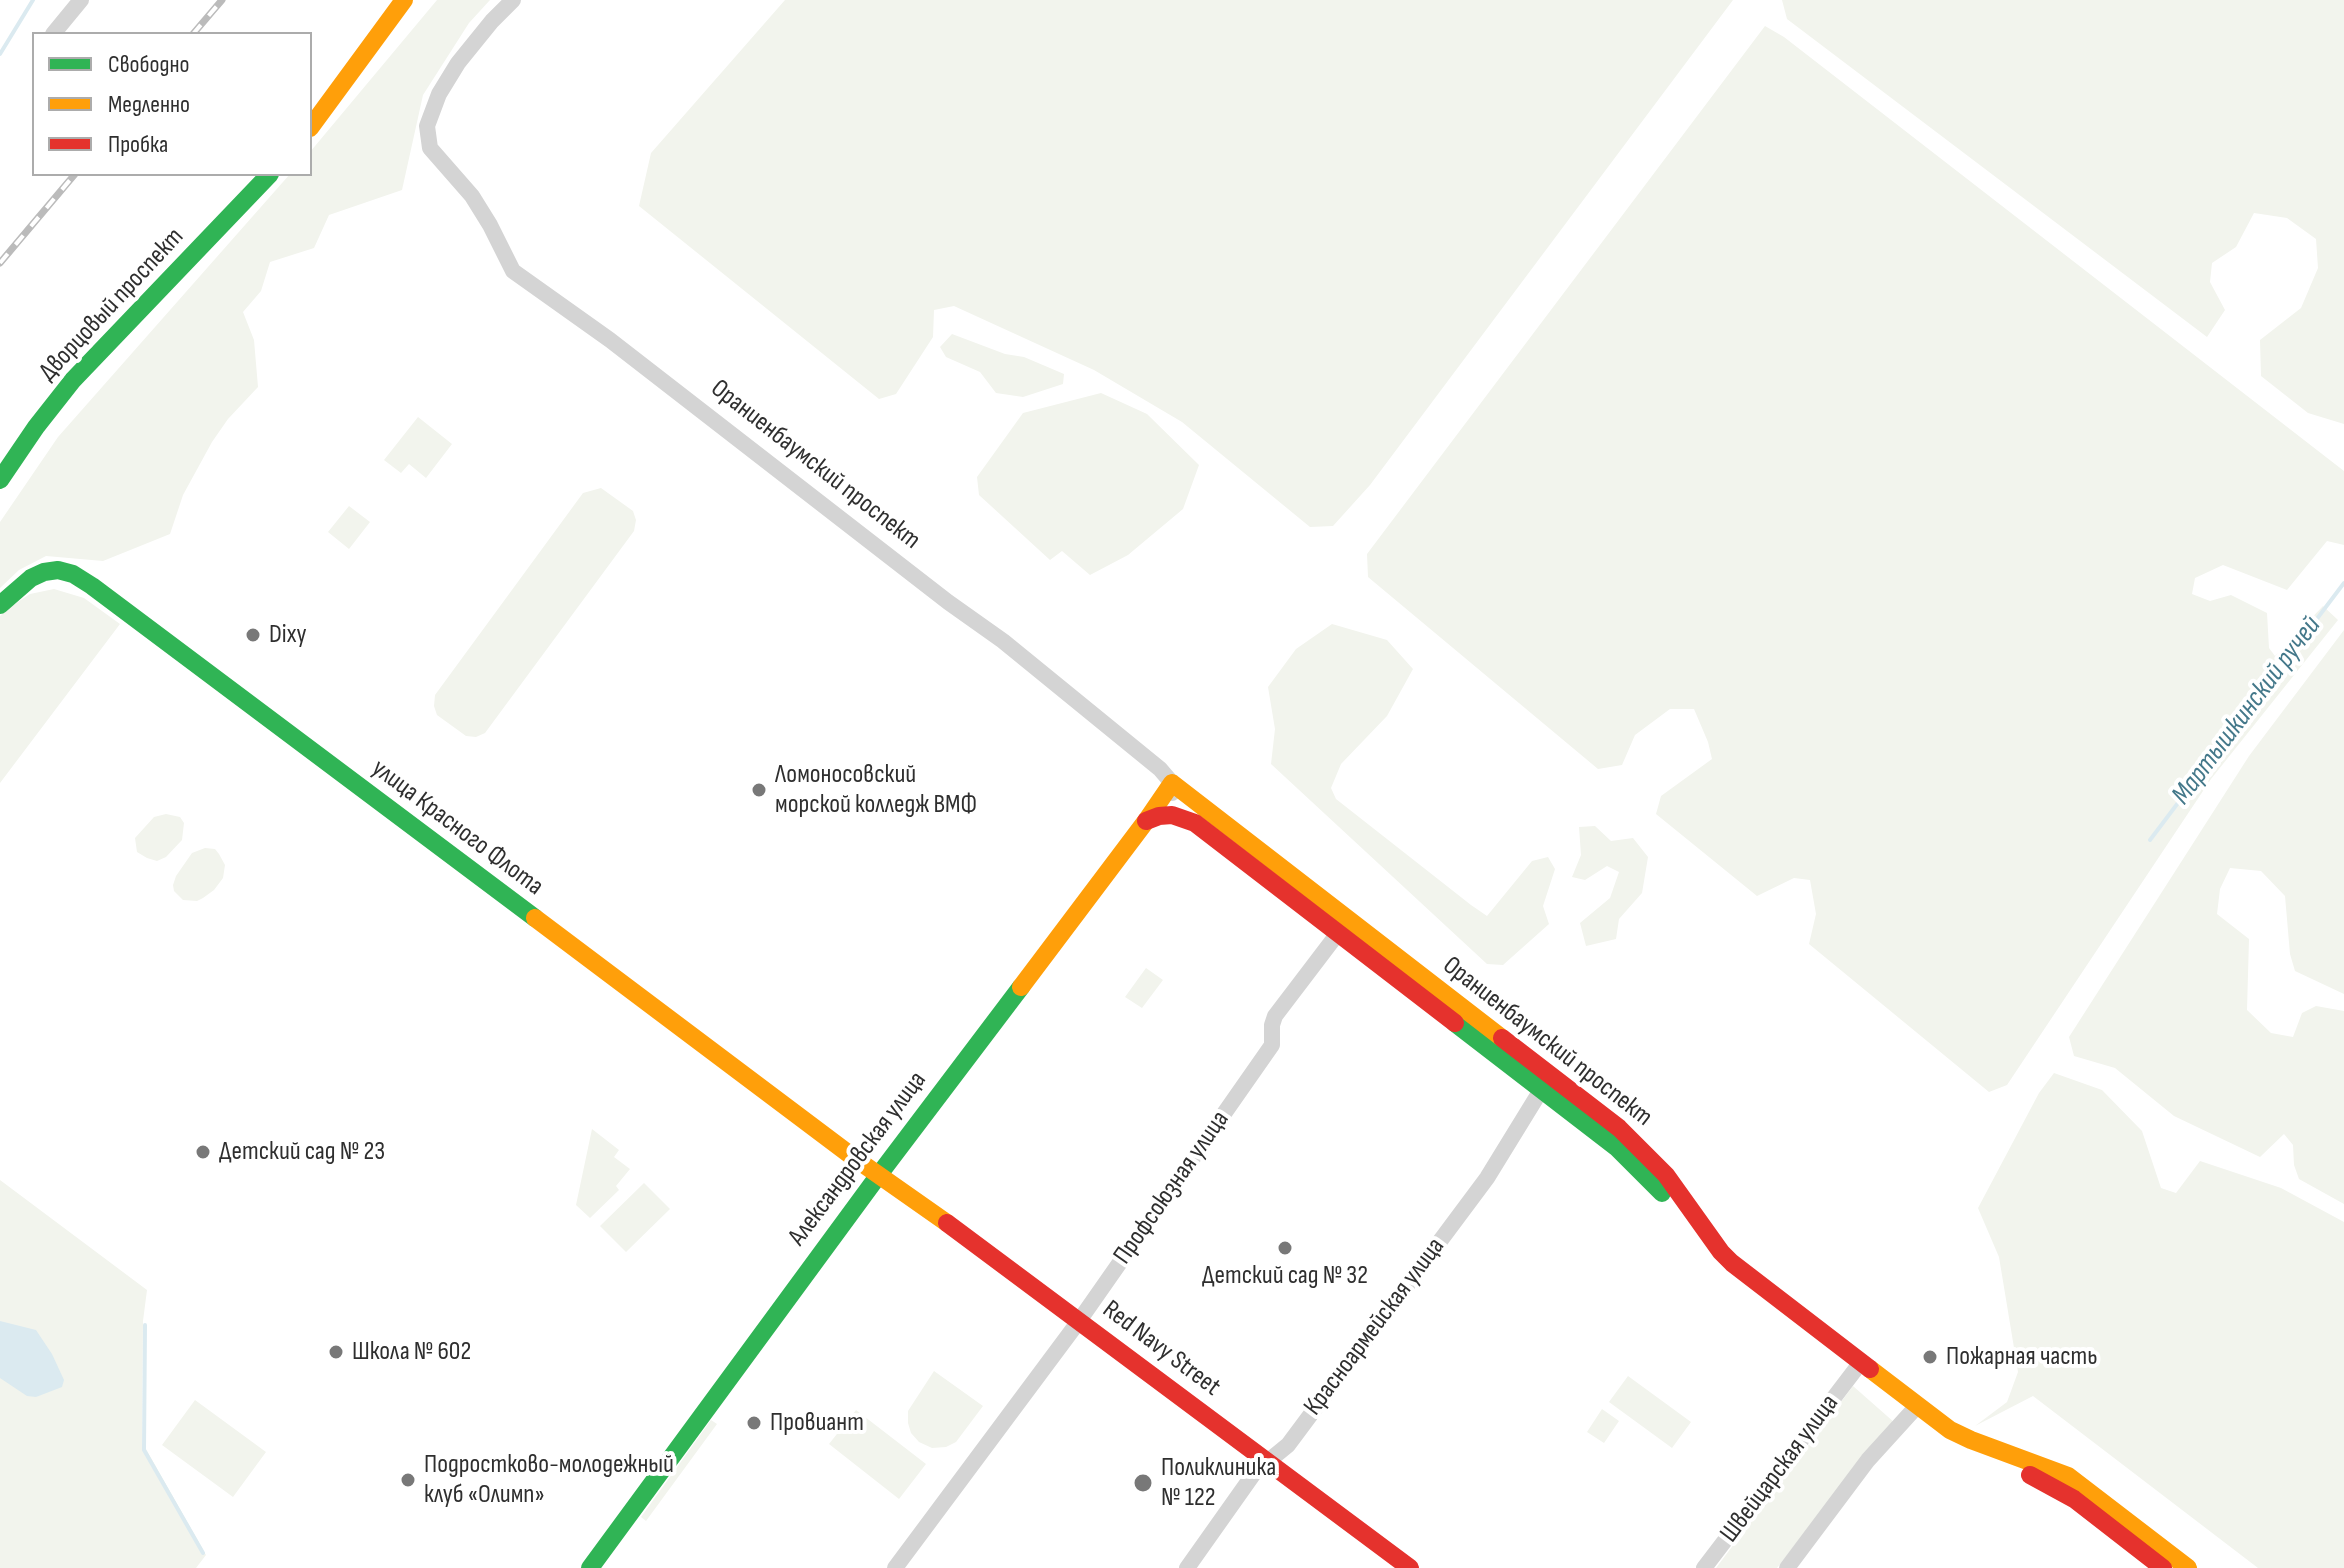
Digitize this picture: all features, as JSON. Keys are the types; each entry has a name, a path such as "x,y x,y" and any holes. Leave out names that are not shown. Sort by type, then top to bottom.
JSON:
{"main road":[{"path":"312,125 404,0"},
{"name":"Дворцовый проспект","path":"0,480 73,380 268,176"},
{"name":"улица Красного Флота","path":"0,605 31,578 44,572 58,570 73,574 878,1176"},
{"name":"Александровская улица","path":"590,1568 1172,783"},
{"name":"Ораниенбаумский проспект","path":"1172,783 1343,926 1546,1083 1664,1195 1711,1258 1855,1370 1950,1430 2068,1476 2188,1568"},
{"path":"1146,821 1172,815"},
{"name":"Ораниенбаумский проспект","path":"1172,815 1195,823 1343,926"},
{"name":"Ораниенбаумский проспект","path":"1546,1083 1619,1128 1666,1175 1732,1263 1963,1450 2048,1483 2074,1499 2163,1568"},
{"name":"Red Navy Street","path":"878,1176 911,1196 1410,1568"}],"street":[{"path":"55,32 81,0"},
{"name":"Ораниенбаумский проспект","path":"513,0 458,63 439,94 427,126 430,148 472,196 513,271 610,340 936,593 1003,641 1160,769 1172,783"},
{"path":"1172,783 1172,815"},
{"name":"Профсоюзная улица","path":"895,1568 1079,1321 1272,1045 1275,1016 1343,926"},
{"name":"Красноармейская улица","path":"1187,1568 1252,1476 1288,1445 1487,1178 1546,1083"},
{"name":"Швейцарская улица","path":"1704,1568 1855,1370"},
{"path":"1787,1568 1868,1460 1914,1410"}],"shaded area":[{"path":"437,0 490,0 469,23 423,95 402,190 329,215 314,248 270,262 261,291 243,312 254,340 258,387 228,419 212,442 183,495 170,534 103,561 46,556 19,570 0,588 0,522 58,437 288,176 312,176 312,150"},
{"path":"785,0 1733,0 1370,485 1333,526 1310,527 1182,422 1094,370 954,306 934,310 933,337 896,394 879,399 639,206 651,153"},
{"path":"1782,0 2344,0 2344,424 2308,413 2261,376 2260,340 2301,308 2318,268 2316,239 2287,218 2254,213 2236,247 2212,263 2210,282 2225,310 2207,337 1787,19"},
{"path":"1765,26 1784,37 2344,471 2344,545 2327,541 2287,590 2223,565 2195,578 2192,594 2210,601 2231,595 2267,613 2269,648 2275,656 2323,606 2338,620 2211,779 2007,1085 1989,1092 1809,944 1816,914 1810,880 1794,878 1757,896 1656,814 1661,796 1712,759 1694,709 1670,709 1635,735 1622,765 1598,769 1368,577 1367,554"},
{"path":"952,334 1005,354 1024,357 1064,374 1063,384 1023,397 996,393 980,372 946,357 940,347"},
{"path":"1101,393 1147,414 1199,465 1183,509 1128,555 1090,575 1062,551 1050,560 979,495 977,477 1023,413"},
{"path":"418,417 452,444 426,478 409,464 401,473 384,460"},
{"path":"601,488 633,511 636,520 634,531 485,733 476,737 466,736 437,715 435,695 583,493"},
{"path":"349,506 370,522 349,549 328,532"},
{"path":"54,589 84,598 120,624 0,783 0,616 30,594"},
{"path":"1332,624 1387,640 1413,669 1387,716 1341,764 1331,788 1336,799 1487,916 1532,861 1548,857 1555,869 1543,906 1549,924 1503,965 1487,964 1271,764 1275,729 1268,687 1296,649"},
{"path":"2344,630 2344,994 2295,971 2290,954 2285,896 2261,871 2230,868 2220,889 2217,914 2249,939 2247,1010 2271,1033 2293,1037 2302,1013 2316,1006 2344,1011 2344,1204 2299,1179 2294,1165 2293,1145 2284,1134 2260,1157 2174,1116 2115,1068 2074,1056 2069,1037 2249,756"},
{"path":"166,814 180,817 184,823 182,840 166,857 157,861 147,858 137,852 135,838 154,817"},
{"path":"1595,826 1611,841 1633,838 1648,857 1642,893 1619,919 1616,939 1586,946 1580,923 1610,898 1619,872 1607,866 1585,880 1572,877 1581,855 1579,827"},
{"path":"205,848 215,849 219,854 225,865 223,878 203,898 183,900 174,891 176,876 192,853"},
{"path":"1146,968 1163,980 1142,1008 1125,997"},
{"path":"2054,1073 2102,1090 2142,1131 2161,1188 2176,1193 2200,1161 2281,1188 2344,1222 2344,1568 2258,1568 2033,1396 1975,1426 2007,1402 2018,1372 1999,1257 1978,1208 2039,1093"},
{"path":"592,1129 619,1150 614,1157 630,1169 616,1186 619,1190 590,1218 576,1205"},
{"path":"0,1180 147,1290 143,1321 142,1442 206,1555 196,1568 0,1568"},
{"path":"644,1183 670,1209 626,1252 600,1226"},
{"path":"0,1321 36,1330 64,1380 62,1387 36,1397 27,1396 0,1378"},
{"path":"934,1371 983,1406 956,1442 946,1447 932,1448 919,1442 911,1433 908,1411"},
{"path":"1628,1376 1691,1422 1672,1448 1609,1402"},
{"path":"1853,1386 1895,1423 1863,1457 1777,1568 1716,1568"},
{"path":"195,1400 266,1452 233,1497 162,1445"},
{"path":"1602,1409 1619,1421 1604,1443 1587,1432"},
{"path":"856,1410 926,1464 899,1499 829,1444"},
{"path":"711,1420 717,1424 646,1521 641,1517"}],"waterway":[{"path":"0,54 33,0"},
{"name":"Мартышкинский ручей","path":"2150,840 2344,583"},
{"path":"145,1325 144,1450 203,1553"}],"railway":[{"path":"195,32 222,0"},
{"path":"0,263 73,176"}],"traffic: fast":[{"path":"0,480 73,380 268,176"},
{"path":"0,605 31,578 44,572 58,570 73,574 535,918"},
{"path":"590,1568 1021,987"},
{"path":"1455,1023 1616,1147 1662,1193"}],"traffic: slow":[{"path":"312,125 404,0"},
{"path":"1021,987 1172,783 1502,1038"},
{"path":"535,918 853,1157 947,1223"},
{"path":"1870,1369 1950,1430 2068,1476 2188,1568"}],"traffic: jam":[{"path":"1146,821 1172,815 1195,823 1455,1023"},
{"path":"1502,1038 1619,1128 1666,1175 1732,1263 1870,1369"},
{"path":"947,1223 1410,1568"},
{"path":"2030,1475 2074,1499 2163,1568"}],"place":[{"name":"Dixy","path":"253,635"},
{"name":"Ломоносовский морской колледж ВМФ","path":"759,790"},
{"name":"Детский сад № 23","path":"203,1152"},
{"name":"Детский сад № 32","path":"1285,1248"},
{"name":"Школа № 602","path":"336,1352"},
{"name":"Пожарная часть","path":"1930,1357"},
{"name":"Провиант","path":"754,1423"},
{"name":"Подростково-молодежный клуб «Олимп»","path":"408,1480"},
{"name":"Поликлиника № 122","path":"1143,1483"}]}
